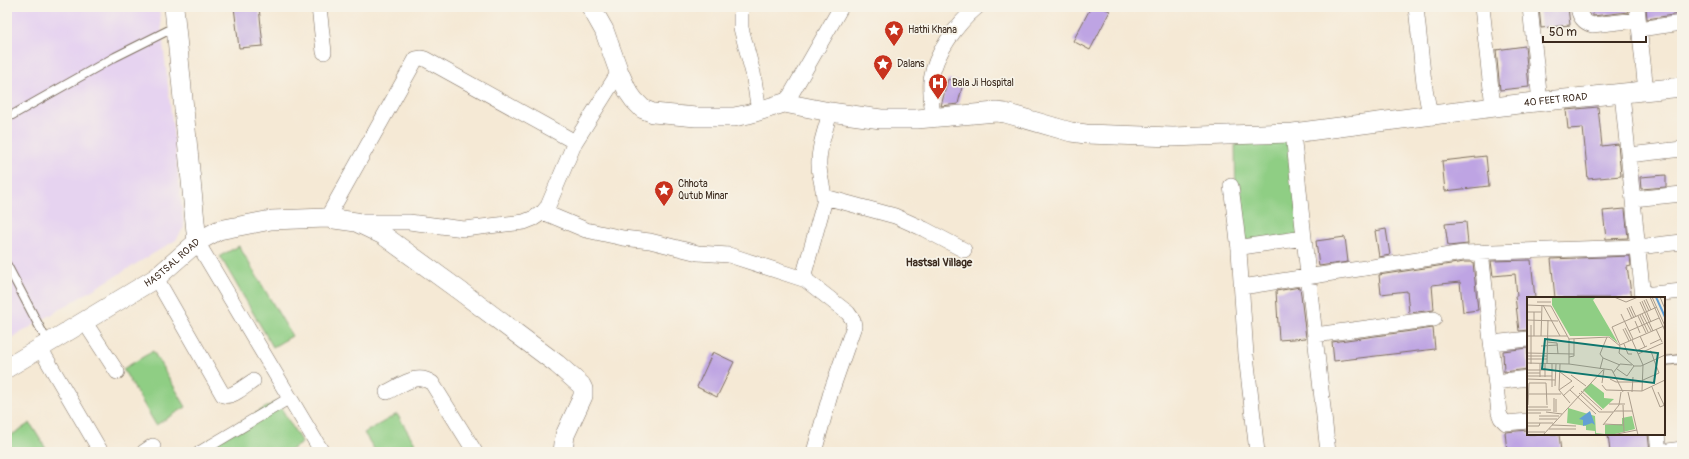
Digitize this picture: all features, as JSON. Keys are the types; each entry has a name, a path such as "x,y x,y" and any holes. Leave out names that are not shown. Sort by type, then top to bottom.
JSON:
{"street":[{"name":"HASTSAL ROAD","path":"7,368 156,278 197,242 174,7"},
{"path":"319,7 324,52"},
{"path":"591,7 604,30 619,72 634,100 643,109 653,113 696,117 742,115 784,103 790,96 841,7"},
{"path":"740,7 741,28 754,73 759,111"},
{"path":"933,118 931,82 936,61 949,39 967,16 977,7"},
{"path":"1416,7 1424,83 1430,115"},
{"path":"1482,7 1493,107"},
{"path":"1530,7 1540,102"},
{"path":"1578,7 1581,18 1586,23 1592,25 1638,19 1682,23"},
{"path":"1638,19 1646,91"},
{"path":"327,218 416,59 425,59 575,142"},
{"path":"318,451 290,398 197,242 219,230 271,220 327,218 356,222 410,222 464,229 524,222 534,218 543,212 548,206 575,142 619,72"},
{"name":"40 FEET ROAD","path":"784,103 830,112 881,119 933,118 986,112 1005,113 1071,132 1173,137 1294,133 1493,107 1682,87"},
{"path":"1622,94 1643,296 1682,291"},
{"path":"806,280 804,272 825,197 820,176 819,158 830,112"},
{"path":"1294,133 1308,277 1328,452"},
{"path":"1628,155 1682,149"},
{"path":"1231,186 1239,250 1246,354 1256,452"},
{"path":"1633,199 1682,194"},
{"path":"825,197 896,216 964,250"},
{"path":"543,212 586,230 623,238 650,241 698,253 729,256 806,280 848,313 853,320 854,326 831,392 814,452"},
{"path":"356,222 383,235 460,290 557,364 581,385 583,389 583,396 565,435 563,452"},
{"path":"1239,250 1242,247 1304,238"},
{"path":"1242,287 1463,253 1638,247 1682,242"},
{"path":"1481,252 1499,413 1501,418 1506,422 1527,421"},
{"path":"156,278 223,395 231,395 253,381"},
{"path":"1315,335 1434,319"},
{"path":"84,321 117,372"},
{"path":"1492,342 1527,339"},
{"path":"44,346 101,452"},
{"path":"387,392 419,377 427,379 432,383 475,452"},
{"path":"1496,382 1527,378"},
{"path":"199,452 290,398"},
{"path":"1657,435 1660,452 1682,449"}],"lane":[{"path":"7,118 115,58 176,27"},
{"path":"7,265 44,346"},
{"path":"1665,361 1682,359"}],"shaded area":[{"path":"7,7 159,7 184,227 176,240 7,341"}],"green space":[{"path":"1292,136 1300,237 1241,244 1236,209 1235,142"},
{"path":"239,246 292,336 273,347 220,256"},
{"path":"153,351 186,407 156,425 123,369"},
{"path":"277,401 302,443 287,452 190,452"},
{"path":"397,414 420,452 376,452 364,433"},
{"path":"30,423 48,452 7,452 7,438"}],"building":[{"path":"234,7 259,7 263,46 239,48"},
{"path":"1091,7 1101,7 1110,11 1090,50 1073,41"},
{"path":"1539,7 1568,7 1570,25 1541,28"},
{"path":"1592,7 1627,7 1628,12 1593,16"},
{"path":"1646,7 1678,7 1679,14 1647,19"},
{"path":"1525,46 1529,87 1500,90 1496,50"},
{"path":"948,79 963,83 958,104 941,106"},
{"path":"1598,107 1602,146 1618,144 1621,176 1588,179 1583,128 1568,129 1566,110"},
{"path":"1486,156 1489,186 1445,191 1442,161"},
{"path":"1666,175 1666,187 1641,189 1640,177"},
{"path":"1625,209 1628,238 1606,239 1603,211"},
{"path":"1466,222 1468,244 1448,246 1445,224"},
{"path":"1386,229 1390,255 1379,257 1375,231"},
{"path":"1345,237 1348,262 1319,266 1316,241"},
{"path":"1630,256 1631,266 1627,267 1632,297 1555,297 1551,259"},
{"path":"1531,260 1535,297 1527,297 1527,330 1519,331 1515,296 1517,296 1515,274 1493,276 1491,261"},
{"path":"1464,262 1473,262 1478,310 1463,312 1460,282 1432,285 1434,310 1409,313 1407,291 1381,294 1379,275"},
{"path":"1300,287 1306,338 1279,340 1276,291"},
{"path":"1433,328 1435,349 1334,361 1332,342"},
{"path":"1527,348 1527,369 1504,372 1503,351"},
{"path":"713,352 734,362 717,397 697,387"},
{"path":"1527,430 1527,435 1559,435 1561,452 1507,452 1505,432"},
{"path":"1608,435 1648,435 1650,452 1610,452"}],"place":[{"name":"Hathi Khana","path":"894,47"},
{"name":"Dalans","path":"883,81"},
{"name":"Bala Ji Hospital","path":"938,100"},
{"name":"Chhota Qutub Minar","path":"664,207"}],"district":[{"name":"Hastsal Village","path":"939,262"}]}
